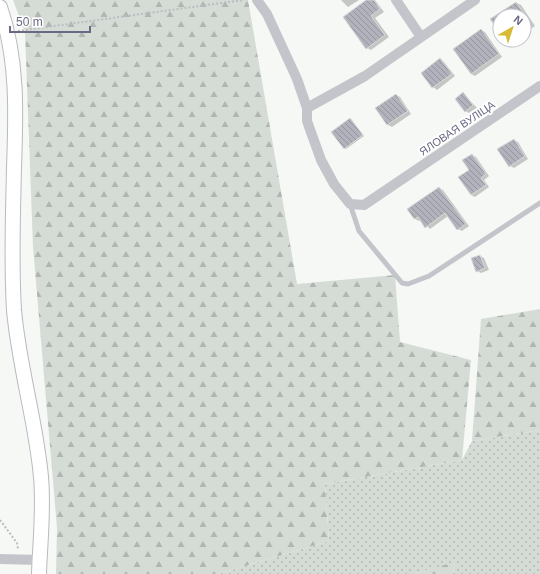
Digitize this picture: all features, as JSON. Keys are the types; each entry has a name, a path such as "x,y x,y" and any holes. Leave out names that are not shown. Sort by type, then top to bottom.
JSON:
{"street":[{"path":"256,0 267,14 297,79 307,108 307,121 321,160 334,184 350,204"},
{"path":"396,0 421,37"},
{"path":"307,108 365,76 475,0"},
{"path":"0,7 7,32 16,111 12,250 14,311 21,359 34,426 41,477 43,509 40,574"},
{"name":"ЯЛОВАЯ ВУЛІЦА","path":"350,204 364,205 540,86"},
{"path":"0,559 40,560"}],"lane":[{"path":"350,204 359,231 402,283 408,284 429,276 540,203"}],"path":[{"path":"7,32 243,0"},
{"path":"0,520 17,543 21,560"}],"green space":[{"path":"13,0 248,0 297,284 395,275 400,342 471,360 462,460 325,484 329,541 218,574 56,574 57,528 33,247 25,32"},
{"path":"540,309 540,430 472,441 481,319"},
{"path":"540,430 540,574 453,574 455,563 412,574 218,574 329,541 325,484 462,460 472,441"},
{"path":"455,562 453,574 412,574"}],"building":[{"path":"366,0 374,0 380,9 371,16 385,35 366,49 343,17"},
{"path":"516,2 520,8 507,8"},
{"path":"481,29 492,44 492,48 495,48 499,54 471,74 453,49"},
{"path":"440,58 452,74 432,88 421,73"},
{"path":"463,92 473,105 465,112 455,99"},
{"path":"396,94 408,111 387,125 375,108"},
{"path":"350,118 363,135 344,149 331,132"},
{"path":"514,139 525,156 509,167 497,149"},
{"path":"472,154 486,174 481,178 486,185 471,195 458,177 469,170 462,160"},
{"path":"439,187 466,224 457,230 445,213 425,228 418,217 414,219 407,209"},
{"path":"480,255 485,268 476,272 471,258"}]}
